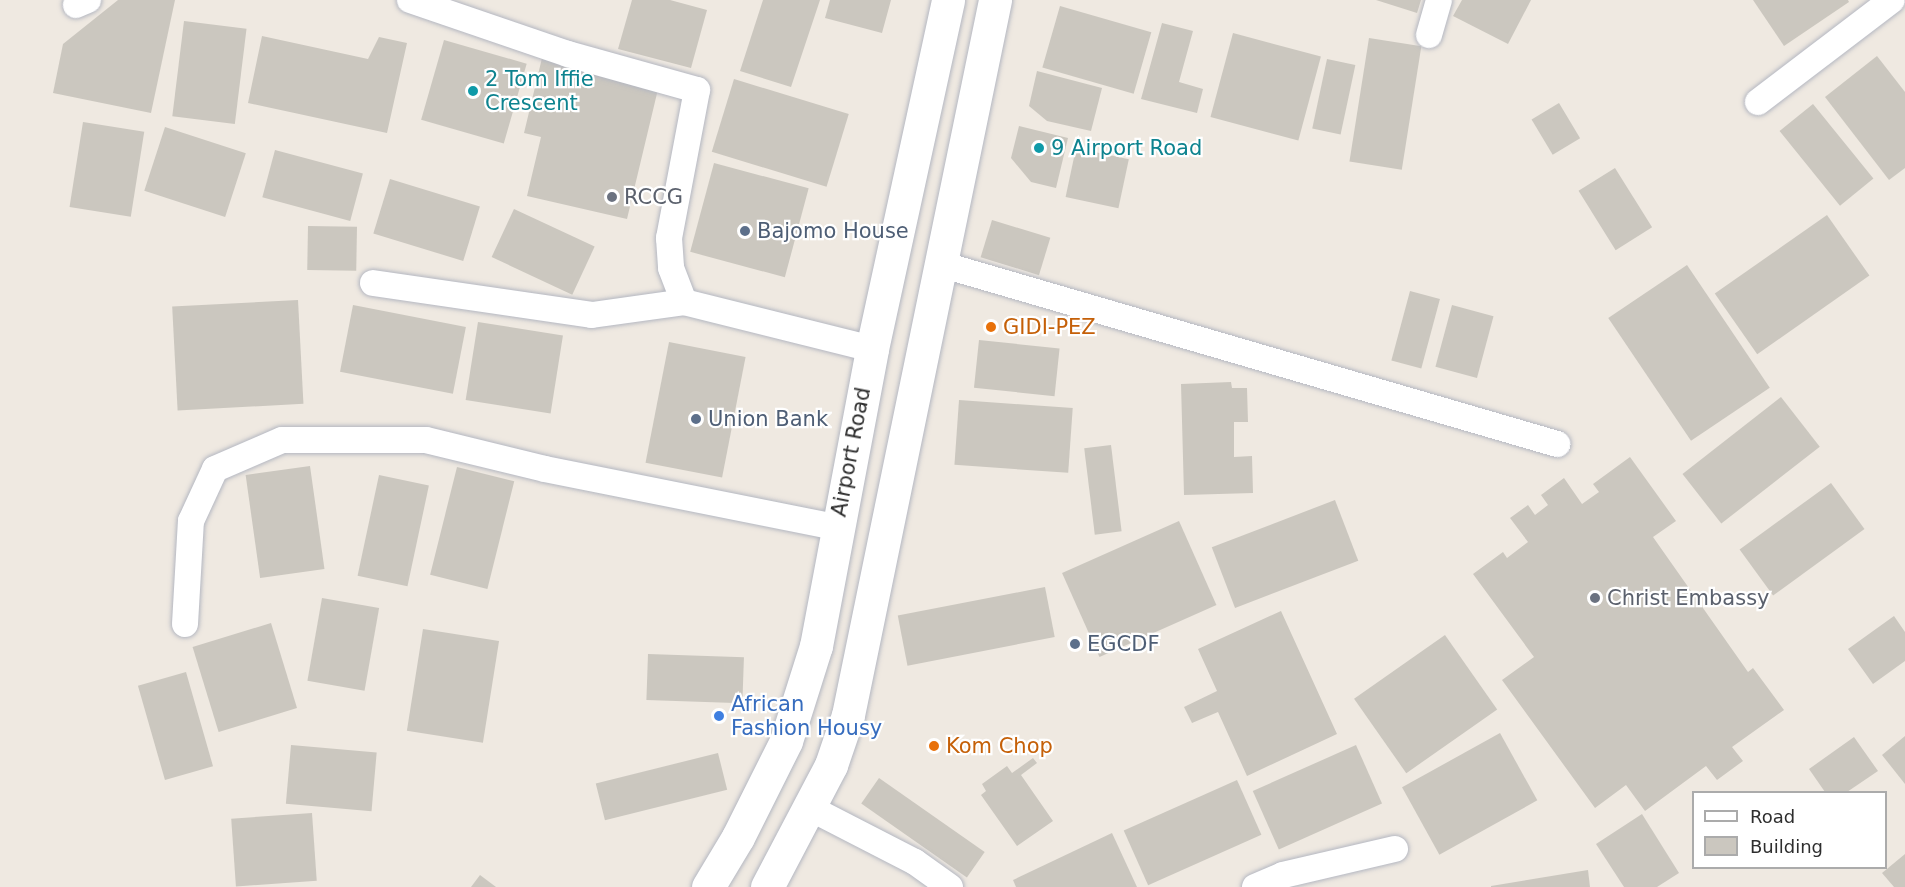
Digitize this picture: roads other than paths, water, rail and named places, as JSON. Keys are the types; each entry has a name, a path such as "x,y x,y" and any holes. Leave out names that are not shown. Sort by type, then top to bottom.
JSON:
{"main road":[{"name":"Airport Road","path":"708,887 738,837 786,741 816,646 836,527 872,349 948,0"},
{"path":"767,887 831,765 848,715 995,0"}],"street":[{"path":"410,0 568,54 697,90 669,238 671,268 684,302"},
{"path":"1429,35 1439,0"},
{"path":"1758,102 1892,0"},
{"path":"939,264 1557,444"},
{"path":"373,283 592,315 684,302 872,349"},
{"path":"185,624 191,520 215,470 282,440 426,440 545,469 836,527"},
{"path":"810,808 915,862 950,887"},
{"path":"1255,887 1283,875 1395,849"}],"place":[{"name":"2 Tom Iffie Crescent","path":"473,91"},
{"name":"9 Airport Road","path":"1039,148"},
{"name":"RCCG","path":"612,197"},
{"name":"Bajomo House","path":"745,231"},
{"name":"GIDI-PEZ","path":"991,327"},
{"name":"Union Bank","path":"696,419"},
{"name":"Christ Embassy","path":"1595,598"},
{"name":"EGCDF","path":"1075,644"},
{"name":"African Fashion Housy","path":"719,716"},
{"name":"Kom Chop","path":"934,746"}]}
